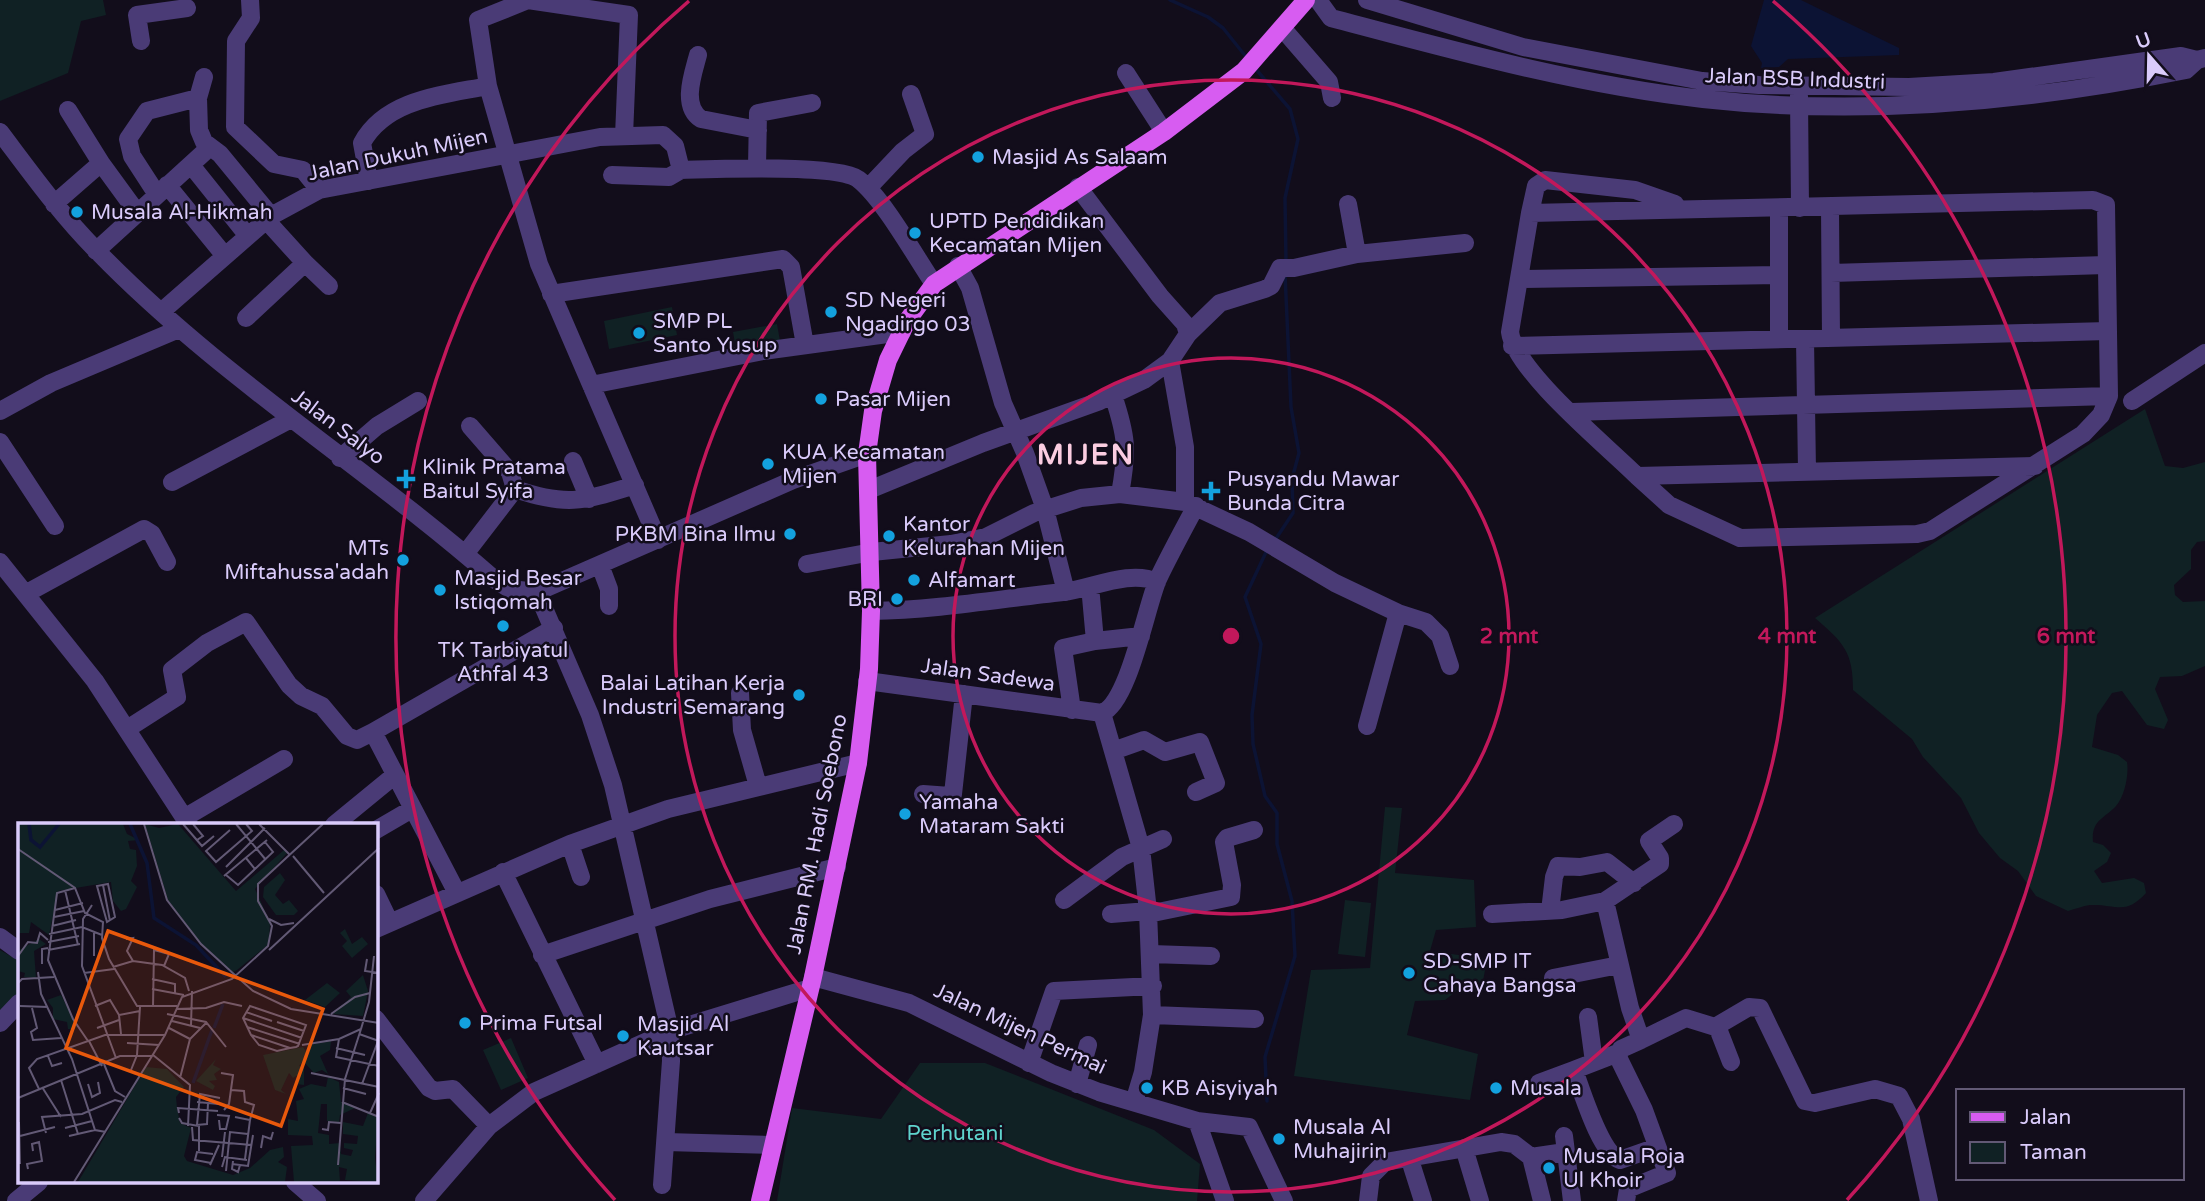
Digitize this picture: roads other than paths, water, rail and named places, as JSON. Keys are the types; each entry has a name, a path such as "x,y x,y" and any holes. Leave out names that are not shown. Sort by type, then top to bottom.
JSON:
{"main road":[{"name":"Jalan RM. Hadi Soebono","path":"760,1201 812,983 858,763 871,611 872,552 867,454 880,381 902,332 934,284 1164,132 1258,59 1307,0"}],"street":[{"path":"250,0 251,18 236,41 235,127 274,163 303,170 319,190"},
{"path":"624,136 629,15 528,0 484,16 477,24 488,86 506,156 600,137 663,135 670,139 681,170"},
{"name":"Jalan BSB Industri","path":"1318,0 1331,18 1513,65 1699,99 1804,96 1994,82 2181,56 2201,59"},
{"name":"Jalan BSB Industri","path":"1367,0 1523,47 1702,81 1804,96"},
{"path":"141,41 135,8 188,9"},
{"path":"1283,29 1329,82 1332,97"},
{"path":"698,55 691,82 691,110 695,115 701,119 758,130"},
{"path":"1126,73 1164,132"},
{"path":"204,77 198,98 200,130 210,147 220,153 268,218 305,263 329,286"},
{"path":"369,181 362,143 371,128 410,102 488,86"},
{"path":"868,188 903,151 925,134 911,94"},
{"path":"1804,96 1814,208 1830,273 1831,338"},
{"path":"198,98 147,111 128,139 132,156 225,256"},
{"path":"757,167 758,113 762,110 812,103"},
{"path":"68,110 101,163 136,211"},
{"name":"Jalan Salyo","path":"0,131 54,204 96,251 179,329 289,420 494,579 510,589 537,592"},
{"path":"96,251 136,211 210,147"},
{"name":"Jalan Dukuh Mijen","path":"161,312 268,218 319,190 506,156 551,295 658,540"},
{"path":"54,204 101,163"},
{"path":"191,165 247,235"},
{"path":"612,175 669,177 681,170 757,167 850,174 868,188 934,284"},
{"path":"1530,213 1685,207 1779,209 2101,201 2106,205 2109,396 2101,415 2082,434 2035,466 1930,531 1894,536 1754,540 1727,534 1669,505 1532,373 1512,346 1510,332 1530,213 1536,186 1545,180 1635,190 1685,207"},
{"path":"1078,187 1160,296 1185,324 1188,334"},
{"path":"1348,204 1357,254"},
{"path":"1779,209 1779,339"},
{"path":"869,490 1113,395 1144,380 1170,361 1188,334 1220,303 1271,285 1287,268 1357,254 1465,243"},
{"path":"551,295 783,259 791,267 806,345"},
{"path":"246,318 305,263"},
{"path":"1830,273 2106,265"},
{"path":"958,266 970,288 1003,403 1045,509 1066,592"},
{"path":"1519,279 1779,275"},
{"path":"0,411 51,383 179,329"},
{"path":"1512,346 2108,331"},
{"path":"591,385 806,345 902,332"},
{"path":"1805,339 1807,471"},
{"path":"2132,401 2205,353"},
{"path":"1134,1102 1143,1072 1152,1015 1153,986 1148,913 1141,848 1102,713 1107,710 1125,680 1157,582 1190,504 1185,447 1170,361"},
{"path":"1113,395 1126,433 1126,463 1120,494"},
{"path":"1572,412 2109,396"},
{"path":"340,458 377,426 418,401"},
{"path":"172,482 289,420"},
{"path":"470,426 510,472 515,489"},
{"path":"0,442 55,526"},
{"path":"662,1185 670,1031 613,785 590,715 537,592 825,467 867,454"},
{"path":"573,461 589,499"},
{"path":"1637,476 2035,466"},
{"path":"515,489 546,500 579,502 635,485"},
{"path":"465,554 515,489"},
{"path":"807,564 872,552 951,544 986,537 1045,509 1081,498 1120,494 1190,504 1249,532 1335,583 1435,628 1450,666"},
{"path":"27,593 144,528 152,534 167,562"},
{"path":"0,562 95,681 187,821 284,759"},
{"path":"600,565 609,589 608,607"},
{"path":"871,611 932,609 993,598 1066,592 1130,579 1157,582"},
{"path":"1090,586 1095,640"},
{"path":"1367,726 1398,612"},
{"path":"127,729 177,697 172,670 207,643 246,622 289,685 301,696 322,706 347,736 357,740 554,628"},
{"path":"1072,710 1063,648 1095,640 1141,636"},
{"name":"Jalan Sadewa","path":"867,681 1102,713"},
{"path":"740,693 742,730 758,786"},
{"path":"923,794 953,794 964,694"},
{"path":"373,732 457,893"},
{"path":"1112,751 1144,740 1165,752 1195,741 1200,742 1216,783 1196,792"},
{"path":"378,903 383,926 503,872 668,809 858,763"},
{"path":"336,823 395,775"},
{"path":"378,829 412,808"},
{"path":"1492,914 1550,911 1605,901 1660,864 1660,858 1648,843 1650,838 1674,824"},
{"path":"1111,914 1148,913 1231,897 1232,885 1224,842 1227,838 1254,830"},
{"path":"1064,901 1122,857 1163,839"},
{"path":"570,845 581,877"},
{"path":"1550,911 1558,866 1580,867 1607,862 1634,883"},
{"path":"542,955 645,918 782,878 837,867"},
{"path":"503,872 597,1064"},
{"path":"1605,901 1619,965 1642,1040"},
{"path":"0,937 18,950"},
{"path":"1151,954 1211,956"},
{"path":"1553,978 1619,965"},
{"path":"424,1201 489,1126 534,1092 670,1031 812,983"},
{"name":"Jalan Mijen Permai","path":"812,983 909,1003 1077,1084 1197,1121 1249,1127 1284,1201"},
{"path":"1029,1063 1054,991 1153,986"},
{"path":"0,1023 18,1004"},
{"path":"1539,1083 1618,1053 1686,1018 1717,1026 1749,1007 1760,1008 1798,1090 1808,1102 1875,1089 1899,1096 1911,1119 1929,1201"},
{"path":"1152,1015 1255,1019"},
{"path":"1588,1017 1594,1062"},
{"path":"378,1021 429,1088 435,1091 453,1089 489,1126"},
{"path":"1717,1026 1731,1062"},
{"path":"1077,1084 1088,1045"},
{"path":"1618,1053 1667,1173 1628,1189 1626,1201"},
{"path":"1574,1070 1612,1156 1622,1160 1657,1147"},
{"path":"1197,1121 1225,1201"},
{"path":"666,1142 772,1146"},
{"path":"1368,1201 1370,1182 1375,1170 1385,1162 1509,1142 1531,1157 1542,1201"},
{"path":"1531,1157 1565,1144 1572,1201"},
{"path":"1464,1148 1480,1201"},
{"path":"1410,1160 1423,1201"},
{"path":"16,1201 37,1184"},
{"path":"297,1184 317,1201"}],"water":[{"path":"1764,0 1801,0 1899,48 1899,55 1788,59 1779,67 1761,68 1762,63 1751,46"}],"waterway":[{"path":"1170,0 1208,17 1223,28 1247,58"},
{"path":"1254,67 1290,109 1298,139 1285,198 1286,263"},
{"path":"1275,540 1293,513 1292,479 1299,453 1291,407 1285,274"},
{"path":"1267,550 1245,597 1261,644 1252,715 1253,744 1265,796 1277,813 1277,844 1292,901 1295,956 1265,1057 1267,1101"}],"place":[{"name":"Masjid As Salaam","path":"978,157"},
{"name":"Musala Al-Hikmah","path":"77,212"},
{"name":"UPTD Pendidikan Kecamatan Mijen","path":"915,233"},
{"name":"SD Negeri Ngadirgo 03","path":"831,312"},
{"name":"SMP PL Santo Yusup","path":"639,333"},
{"name":"Pasar Mijen","path":"821,399"},
{"name":"KUA Kecamatan Mijen","path":"768,464"},
{"name":"Klinik Pratama Baitul Syifa","path":"406,479"},
{"name":"Pusyandu Mawar Bunda Citra","path":"1211,491"},
{"name":"PKBM Bina Ilmu","path":"790,534"},
{"name":"Kantor Kelurahan Mijen","path":"889,536"},
{"name":"MTs Miftahussa'adah","path":"403,560"},
{"name":"Alfamart","path":"914,580"},
{"name":"Masjid Besar Istiqomah","path":"440,590"},
{"name":"BRI","path":"897,599"},
{"name":"TK Tarbiyatul Athfal 43","path":"503,626"},
{"name":"Balai Latihan Kerja Industri Semarang","path":"799,695"},
{"name":"Yamaha Mataram Sakti","path":"905,814"},
{"name":"SD-SMP IT Cahaya Bangsa","path":"1409,973"},
{"name":"Prima Futsal","path":"465,1023"},
{"name":"Masjid Al Kautsar","path":"623,1036"},
{"name":"KB Aisyiyah","path":"1147,1088"},
{"name":"Musala","path":"1496,1088"},
{"name":"Musala Al Muhajirin","path":"1279,1139"},
{"name":"Musala Roja Ul Khoir","path":"1549,1168"}],"district":[{"name":"MIJEN","path":"1086,455"}],"park label":[{"name":"Perhutani","path":"955,1133"}]}
